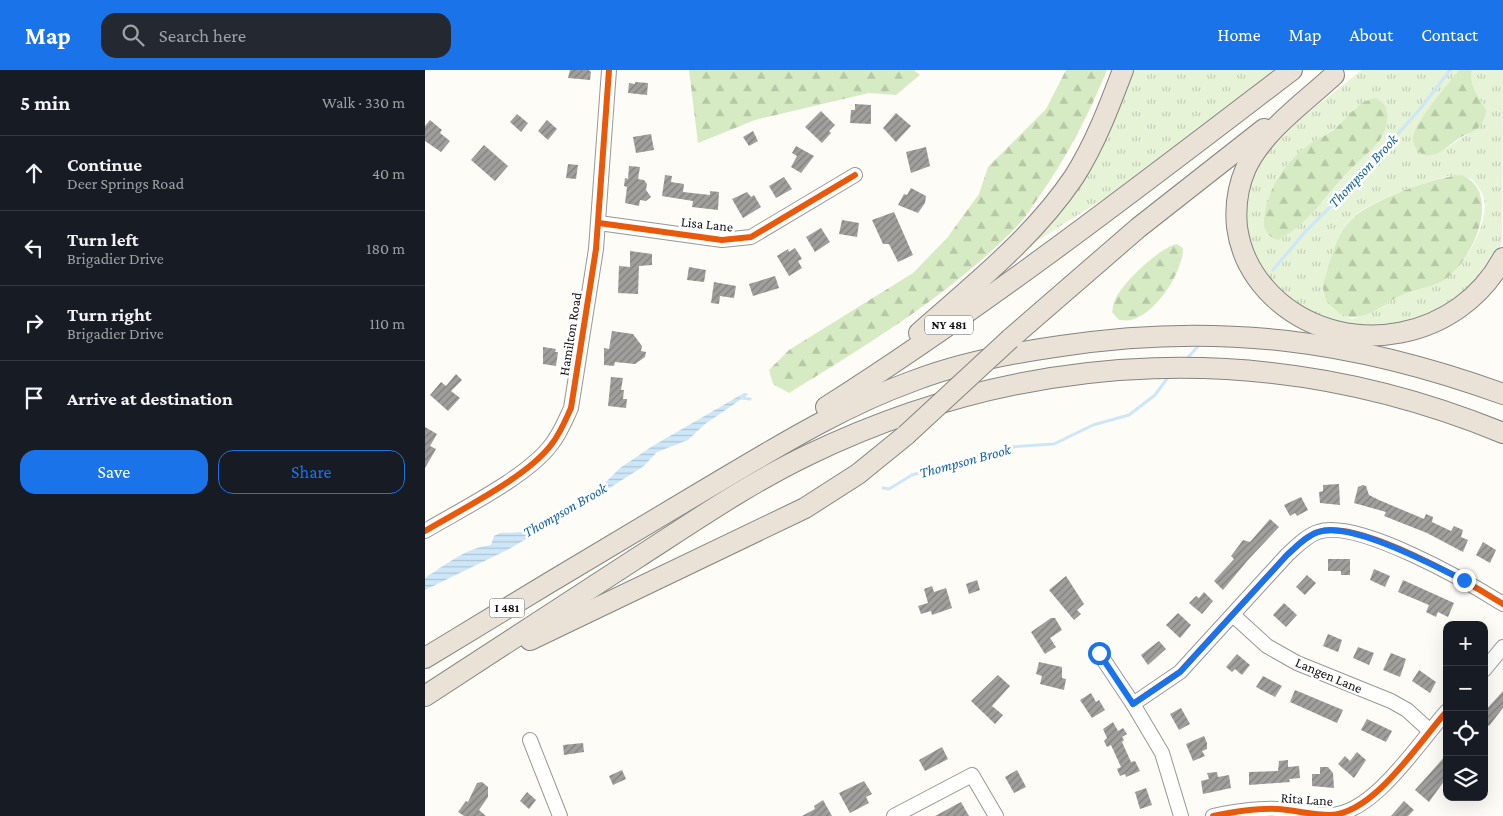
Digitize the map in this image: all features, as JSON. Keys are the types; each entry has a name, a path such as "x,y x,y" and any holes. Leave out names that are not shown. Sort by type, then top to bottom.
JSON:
{"highway":[{"path":"857,387 1014,248 1048,211 1074,176 1095,138 1123,70"},
{"name":"NY 481","path":"590,558 857,387 1067,241 1292,70"},
{"path":"1337,72 1265,140 1251,160 1243,177 1237,206 1239,238 1248,264 1266,290 1296,314 1323,327 1355,335 1390,335 1429,325 1458,309 1483,287 1503,258"},
{"path":"425,696 527,642 805,508 858,474 906,435 1010,339 1146,222 1337,72"},
{"path":"590,558 794,437 870,398 914,380 979,362 1043,348 1123,338 1186,334 1245,336 1303,342 1388,358 1445,374 1503,394"},
{"path":"425,696 701,517 774,474 833,444 914,412 1001,387 1062,376 1140,368 1210,368 1292,375 1365,388 1431,406 1503,434"},
{"name":"I 481","path":"425,658 590,558"}],"street":[{"name":"Hamilton Road","path":"425,531 521,473 551,446 563,427 571,408 599,223 609,70"},
{"name":"Lisa Lane","path":"599,223 722,240 742,240 784,219 855,175"},
{"path":"1133,704 1180,672 1300,543 1318,532 1329,531 1355,534 1414,556 1464,580 1503,604"},
{"name":"Langen Lane","path":"1233,615 1267,646 1297,663 1407,710 1429,730"},
{"path":"1487,666 1503,647"},
{"path":"1099,653 1133,704 1162,754 1181,816"},
{"name":"Rita Lane","path":"1213,816 1277,809 1331,815 1347,811 1366,802 1393,774 1443,715"},
{"path":"530,740 560,816"},
{"path":"894,816 972,775 996,816"}],"green space":[{"path":"689,70 914,70 920,75 896,95 869,93 755,120 698,143"},
{"path":"1066,70 1107,70 1069,149 1021,222 940,294 881,335 789,393 773,384 769,370 789,350 913,273 947,238 979,194 988,167 1046,109"},
{"path":"1132,70 1278,70 1152,168 1029,246"},
{"path":"1362,70 1459,70 1428,111 1445,149 1479,127 1487,111 1473,86 1472,70 1503,70 1502,243 1486,271 1443,310 1380,330 1318,319 1269,284 1245,235 1248,180 1277,137","holes":["1357,107 1347,173 1322,203 1277,178 1291,160 1308,145 1331,132","1448,176 1472,179 1484,198 1485,208 1483,220 1474,242 1454,272 1441,281 1403,294 1359,317 1352,319 1333,309 1323,293 1332,253 1340,234 1352,218 1384,199"]},
{"path":"1459,70 1472,70 1473,86 1487,111 1484,119 1480,126 1439,153 1427,155 1421,153 1413,142 1413,137 1420,121"},
{"path":"1376,98 1386,107 1387,112 1385,131 1380,139 1307,219 1278,240 1271,237 1264,227 1266,209 1273,188 1284,169 1298,153 1334,130 1358,106"},
{"path":"1461,175 1474,183 1480,195 1482,209 1480,225 1466,255 1447,278 1404,294 1378,309 1360,316 1351,317 1342,314 1328,303 1325,298 1323,285 1337,240 1353,218 1374,204 1404,190 1435,180"},
{"path":"1177,244 1183,248 1182,258 1166,291 1150,310 1130,320 1119,320 1112,312 1114,301 1125,285 1151,259"}],"water":[{"path":"744,393 749,394 705,424 688,440 657,452 644,466 564,517 509,549 425,590 425,578 464,553 491,545 494,536 500,533 522,532 563,511 602,486 620,468 651,447"}],"building":[{"path":"570,70 589,70 591,72 590,80 568,78"},
{"path":"635,82 648,83 647,95 628,93 629,83 635,84"},
{"path":"855,104 871,105 871,124 850,123 851,110 855,110"},
{"path":"821,111 835,125 822,143 805,127"},
{"path":"896,113 911,126 896,142 883,128"},
{"path":"517,114 528,123 521,132 510,122"},
{"path":"430,120 442,130 440,133 450,141 441,152 425,141 425,126"},
{"path":"547,120 557,129 548,140 538,131"},
{"path":"753,131 758,141 749,146 743,137"},
{"path":"651,134 654,150 636,153 633,137"},
{"path":"484,145 508,166 495,181 471,160"},
{"path":"796,146 814,156 801,173 791,167 797,156 792,153"},
{"path":"926,147 930,166 911,173 906,152"},
{"path":"568,164 578,165 576,179 566,178"},
{"path":"629,166 640,167 638,179 644,180 647,184 646,190 651,197 646,201 640,200 639,206 625,203 627,187 624,186 625,178 628,179"},
{"path":"665,175 672,176 671,182 684,184 683,192 710,195 710,191 719,192 718,210 692,207 693,201 662,196"},
{"path":"784,177 792,189 776,198 769,186"},
{"path":"911,188 926,196 925,203 918,213 898,205 904,194 907,195"},
{"path":"747,192 751,197 754,195 761,207 743,218 732,199"},
{"path":"894,212 913,255 898,262 889,244 883,244 872,220"},
{"path":"842,220 859,223 857,237 839,234"},
{"path":"821,228 830,242 815,252 806,237"},
{"path":"795,248 802,259 798,261 802,268 789,276 777,256 788,249 789,252"},
{"path":"630,251 652,254 652,265 639,266 638,294 618,293 619,266 630,267"},
{"path":"689,267 706,270 704,282 687,280"},
{"path":"775,276 779,288 753,296 749,284"},
{"path":"714,282 736,286 734,298 720,296 719,304 711,303"},
{"path":"612,331 633,334 642,346 641,351 646,352 645,357 635,364 615,362 614,366 604,365 604,348 609,349"},
{"path":"543,347 556,349 555,352 558,352 556,366 543,364"},
{"path":"456,374 462,380 451,391 460,398 448,411 430,395 441,382 446,386"},
{"path":"611,377 623,378 621,390 624,390 623,399 627,399 626,408 608,406"},
{"path":"425,427 437,434 430,446 436,449 425,468"},
{"path":"1339,484 1340,505 1320,503 1319,492 1323,491 1323,485"},
{"path":"1366,486 1369,495 1379,500 1424,519 1426,514 1433,517 1432,522 1451,531 1454,526 1463,530 1461,537 1468,540 1463,552 1427,533 1384,516 1386,512 1354,503 1358,487"},
{"path":"1301,497 1308,510 1297,516 1295,513 1290,516 1284,505"},
{"path":"1270,519 1279,527 1223,590 1214,581 1234,559 1231,556 1243,540 1250,542"},
{"path":"1483,542 1496,550 1490,563 1476,555"},
{"path":"1328,559 1350,559 1350,575 1341,575 1341,571 1328,571"},
{"path":"1374,569 1390,576 1385,587 1370,580"},
{"path":"1307,575 1316,583 1305,595 1296,587"},
{"path":"1066,576 1084,604 1077,610 1081,614 1074,620 1049,590"},
{"path":"977,580 980,590 969,594 966,584"},
{"path":"1403,580 1454,603 1448,617 1438,612 1436,617 1426,612 1429,605 1398,592"},
{"path":"932,586 934,592 946,588 952,608 932,615 931,611 921,614 918,606 928,603 924,589"},
{"path":"1204,592 1213,601 1202,614 1189,603 1196,596 1199,598"},
{"path":"1284,603 1297,615 1286,627 1273,615"},
{"path":"1178,613 1191,625 1180,638 1166,625"},
{"path":"1051,618 1055,618 1062,630 1050,638 1056,647 1045,654 1031,632"},
{"path":"1328,634 1342,640 1338,652 1323,646"},
{"path":"1159,641 1166,649 1148,665 1141,655"},
{"path":"1358,647 1374,653 1369,665 1353,658"},
{"path":"1391,653 1406,659 1400,677 1383,670"},
{"path":"1237,654 1250,665 1242,675 1235,669 1232,672 1226,667"},
{"path":"1039,662 1062,667 1062,678 1066,679 1064,690 1040,684 1042,676 1036,674"},
{"path":"1419,670 1436,682 1430,693 1412,681"},
{"path":"998,675 1010,686 992,706 1003,715 995,724 971,701"},
{"path":"1263,676 1282,686 1275,697 1256,687"},
{"path":"1295,690 1343,710 1337,723 1290,702"},
{"path":"1503,691 1503,708 1489,726 1488,708"},
{"path":"1091,693 1096,702 1099,700 1105,710 1092,718 1080,700"},
{"path":"1181,708 1190,724 1179,730 1170,714"},
{"path":"1367,719 1392,731 1386,742 1361,730"},
{"path":"1113,722 1118,731 1123,728 1127,734 1122,737 1124,740 1122,742 1131,762 1135,761 1140,771 1126,777 1125,774 1120,776 1117,769 1121,767 1111,745 1107,747 1104,741 1107,738 1103,729"},
{"path":"1204,736 1207,749 1202,751 1205,756 1193,761 1186,744"},
{"path":"583,743 584,752 564,755 563,745"},
{"path":"942,747 948,759 925,771 919,760"},
{"path":"1357,752 1366,760 1354,778 1338,764 1345,756 1350,761"},
{"path":"1443,758 1443,783 1429,802 1415,790"},
{"path":"1288,760 1288,767 1299,766 1300,778 1289,779 1290,782 1249,785 1249,772 1278,771 1279,761"},
{"path":"1320,767 1328,767 1333,773 1334,788 1312,786 1312,774 1320,774"},
{"path":"622,770 626,779 613,785 609,776"},
{"path":"1017,770 1026,787 1014,793 1005,777"},
{"path":"1217,772 1218,777 1229,775 1231,788 1203,794 1201,781 1209,779 1207,773"},
{"path":"864,781 872,794 866,797 869,803 850,813 839,793"},
{"path":"482,782 488,787 488,797 479,810 486,816 464,816 458,812 466,801 468,802 477,783"},
{"path":"1146,788 1152,805 1140,809 1135,792"},
{"path":"527,792 536,800 529,809 520,801"},
{"path":"823,800 832,816 802,816 815,809 814,806"},
{"path":"1404,801 1414,810 1408,816 1391,816"},
{"path":"961,802 969,816 935,816"}],"waterway":[{"name":"Thompson Brook","path":"1273,270 1305,232 1343,194 1361,169 1381,153 1420,109 1450,70"},
{"name":"Thompson Brook","path":"1184,362 1200,344"},
{"name":"Thompson Brook","path":"883,488 889,489 912,475 1009,447 1054,444 1093,425 1129,415 1155,395 1169,376"},
{"name":"Thompson Brook","path":"741,398 750,399"}],"cycle path":[{"path":"425,531 510,481 526,469 554,441 571,408 596,249 609,70"},
{"path":"599,223 722,240 751,237 855,175"},
{"path":"1133,704 1180,672 1287,555 1305,539 1318,532 1336,530 1358,534 1384,543 1412,554 1503,604"},
{"path":"1213,816 1261,809 1330,815 1347,812 1363,803 1395,774 1443,716"}],"route":[{"path":"1099,653 1133,704 1148,696 1180,672 1287,555 1300,543 1318,532 1347,531 1363,536 1414,556 1464,580"}]}
